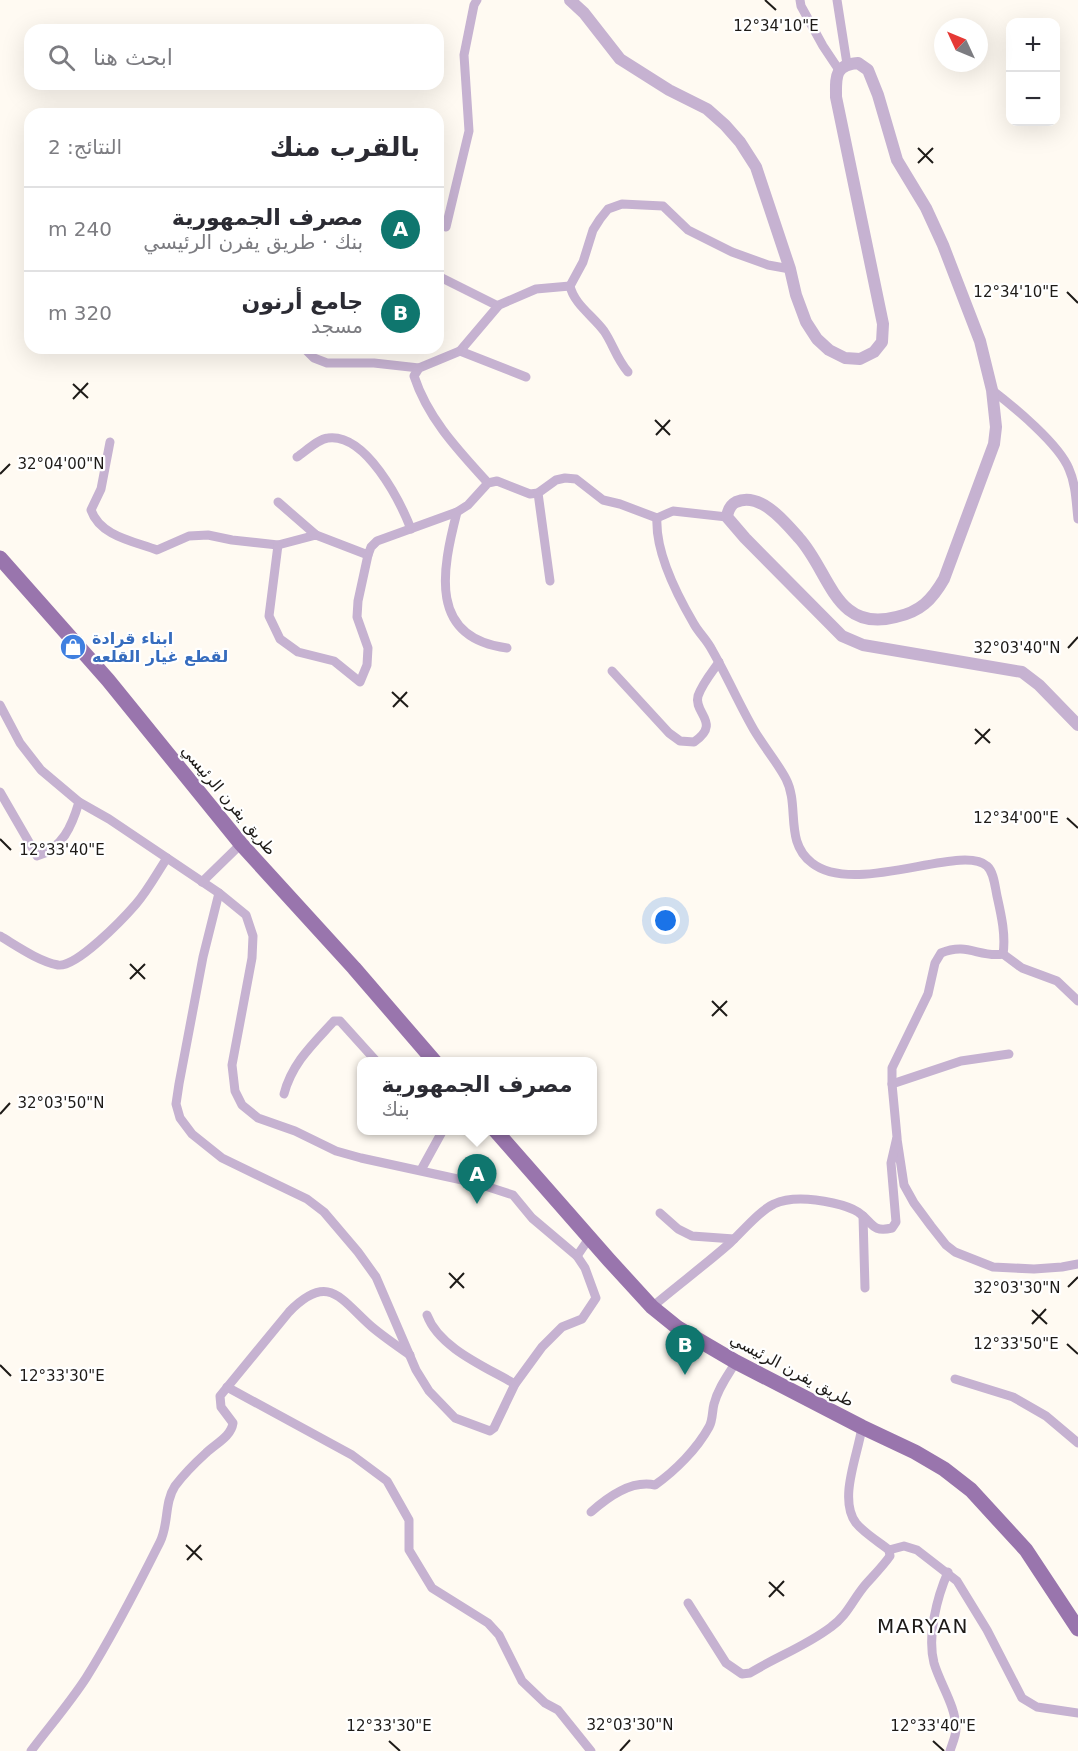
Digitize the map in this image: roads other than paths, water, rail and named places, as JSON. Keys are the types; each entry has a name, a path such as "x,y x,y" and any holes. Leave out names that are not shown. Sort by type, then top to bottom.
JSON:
{"main road":[{"name":"طريق يفرن الرئيسي","path":"0,558 108,681 241,844 354,968 431,1057"},
{"name":"طريق يفرن الرئيسي","path":"499,1135 652,1307 678,1328 736,1362 915,1452 944,1469 971,1490 1026,1550 1078,1629"}],"street":[{"path":"446,226 469,131 464,55 477,0"},
{"path":"570,0 584,13 620,59 669,90 707,109 726,125 740,142 756,167 806,322 817,339 829,350 845,358 860,359 874,352 882,342 883,324 836,97 836,80 843,67 837,0"},
{"path":"800,0 823,46 843,67"},
{"path":"728,517 731,505 737,501 745,499 757,501 800,539 839,601 849,612 860,618 874,620 893,618 911,613 924,606 935,595 944,579 994,444 996,427 992,390 980,341 943,245 926,208 897,160 878,95 868,70 858,63 843,67"},
{"path":"570,286 583,262 593,230 608,209 622,204 663,206 688,230 732,252 768,265 789,269"},
{"path":"444,279 498,306"},
{"path":"311,354 327,363 374,363 418,368 460,351 498,306 536,290 570,286"},
{"path":"570,286 576,299 604,332 627,372"},
{"path":"460,351 526,377"},
{"path":"418,368 414,376 437,424 488,483"},
{"path":"992,390 1017,409 1068,466 1076,491 1078,519"},
{"path":"297,457 328,438 338,438 352,445 385,475 402,505 411,529"},
{"path":"110,442 101,489 91,510 95,520 110,533 157,549 189,537 207,535 278,545 316,535"},
{"path":"278,545 269,616 280,639 298,652 334,661 360,682 367,665 368,648 357,617 358,601 371,546 377,541 457,512 468,505 488,483 497,481 530,494 538,493 556,480 576,479 603,500 621,504 657,518 673,511 728,517 745,538 842,636 863,645 1022,672 1039,685 1078,725"},
{"path":"538,493 550,581"},
{"path":"278,502 316,535 368,555"},
{"path":"457,512 449,543 445,595 449,611 456,623 470,636 486,646 507,648"},
{"path":"657,518 656,532 660,548 694,624 719,662 754,731 786,780 792,800 795,838 803,855 822,869 845,876 979,860 990,868 992,875 1002,915 1003,954"},
{"path":"612,671 669,733 680,741 693,742 702,736 707,727 698,702 698,695 719,662"},
{"path":"0,705 20,743 41,770 79,802 109,819 219,893 246,915 253,936 252,958 232,1065 234,1091 242,1105 258,1118 295,1131 336,1151 476,1183 513,1195 532,1218 577,1256 585,1268 596,1298 582,1319 562,1327 542,1347 515,1384 494,1428 490,1431 455,1418 429,1390 416,1370 376,1278 358,1252 324,1212 307,1198 222,1158 192,1134 180,1118 176,1104 179,1084 203,957 219,893"},
{"path":"0,792 37,856 49,853 62,841 75,817 79,802"},
{"path":"202,882 241,844"},
{"path":"0,936 44,960 60,965 75,961 137,903 167,858"},
{"path":"1078,1001 1057,981 1022,968 1003,954 996,955 962,948 941,953 935,963 928,994 892,1068 897,1137 904,1185 914,1203 946,1245 955,1252 993,1267 1034,1269 1062,1268 1078,1264"},
{"path":"284,1094 298,1061 334,1021 340,1021 372,1057"},
{"path":"892,1084 962,1060 1009,1054"},
{"path":"421,1170 441,1135"},
{"path":"652,1307 734,1239 763,1210 775,1203 792,1199 830,1202 847,1206 874,1228 884,1230 892,1228 896,1222 891,1163 897,1137"},
{"path":"660,1213 678,1229 692,1236 734,1239"},
{"path":"862,1216 865,1288"},
{"path":"577,1256 590,1237"},
{"path":"31,1751 85,1679 125,1608 161,1539 166,1524 168,1498 176,1485 232,1427 233,1423 221,1407 220,1396 298,1303 323,1290 341,1296 372,1326 411,1356"},
{"path":"427,1315 443,1340 515,1384"},
{"path":"591,1512 608,1497 629,1488 646,1483 655,1485 681,1462 700,1442 711,1424 714,1402 736,1362"},
{"path":"955,1379 1013,1397 1046,1416 1078,1443"},
{"path":"227,1387 352,1455 387,1481 409,1520 409,1550 432,1588 488,1623 499,1635 522,1681 545,1703 558,1710 591,1751"},
{"path":"688,1603 726,1663 742,1674 750,1673 813,1639 832,1626 850,1608 865,1585 876,1575 890,1556 889,1550 856,1523 849,1507 848,1489 862,1427"},
{"path":"889,1550 904,1546 917,1550 957,1581 987,1630 1022,1698 1037,1707 1078,1713"},
{"path":"948,1572 939,1594 932,1642 934,1662 955,1719 956,1730 950,1751"}],"place":[{"name":"ابناء قرادة لقطع غيار القلعه","path":"73,647"},
{"name":"مصرف الجمهورية","path":"477,1204"},
{"name":"جامع أرنون","path":"685,1375"}],"district":[{"name":"MARYAN","path":"923,1626"}]}
